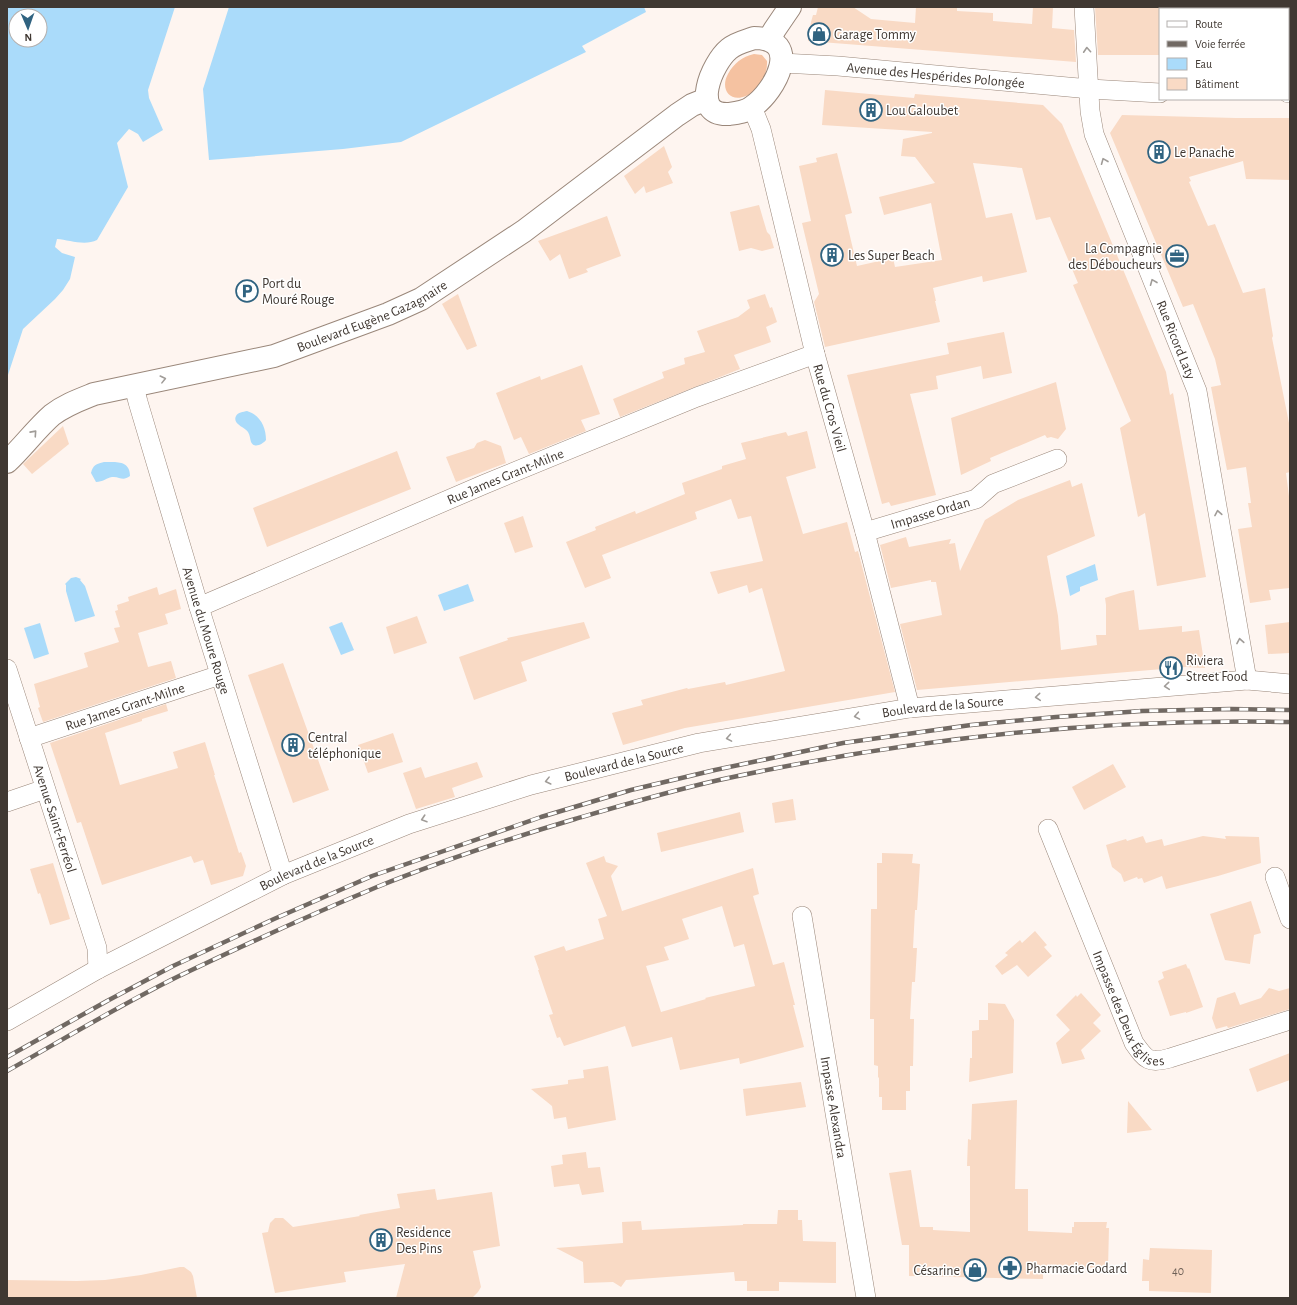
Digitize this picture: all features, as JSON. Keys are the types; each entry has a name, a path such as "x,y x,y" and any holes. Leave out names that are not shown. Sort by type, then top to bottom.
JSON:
{"street":[{"path":"769,39 790,7"},
{"name":"Rue Ricord Laty","path":"1084,7 1090,89 1090,112 1094,134 1197,391 1247,680"},
{"path":"754,38 769,39 778,46 781,52 782,63 776,80 766,94 752,107 742,112 723,114 716,112 710,107 707,99 707,88 710,78 718,62 729,49 754,38"},
{"name":"Avenue des Hespérides Polongée","path":"782,63 838,66 1090,89 1159,93"},
{"name":"Boulevard Eugène Gazagnaire","path":"7,462 40,427 68,404 94,394 274,356 394,311 421,299 524,231 677,115 692,105 707,99"},
{"name":"Rue du Cros Vieil","path":"752,107 761,129 815,354 865,532 910,708"},
{"name":"Rue James Grant-Milne","path":"199,607 493,481 697,397 815,354"},
{"name":"Avenue du Moure Rouge","path":"134,386 199,607 283,875"},
{"name":"Impasse Ordan","path":"865,532 976,499 993,484 1057,459"},
{"name":"Avenue Saint-Ferréol","path":"7,670 97,948 98,969"},
{"name":"Rue James Grant-Milne","path":"29,738 220,675"},
{"name":"Boulevard de la Source","path":"7,1021 98,969 283,875 409,824 531,785 699,743 910,708 1247,680 1290,684"},
{"path":"7,802 46,789"},
{"name":"Impasse des Deux Églises","path":"1048,829 1134,1042 1144,1057 1156,1062 1290,1020"},
{"path":"1276,877 1290,919"},
{"name":"Impasse Alexandra","path":"802,916 866,1298"}],"shaded area":[{"path":"754,54 762,55 767,61 766,71 762,82 751,94 740,98 731,96 726,89 725,84 728,74 739,61"}],"water":[{"path":"7,7 175,7 148,90 149,98 163,130 143,142 138,134 129,129 117,143 128,187 97,240 82,243 57,239 55,247 62,253 75,257 70,279 55,299 23,329 7,378"},
{"path":"229,7 644,7 646,12 582,46 586,52 401,142 343,149 209,160 203,89"},
{"path":"247,411 255,415 263,426 266,440 263,443 258,445 252,444 248,432 237,423 235,419 241,412"},
{"path":"104,462 122,463 128,467 130,476 125,479 112,477 96,482 91,473 92,470 95,465"},
{"path":"1095,564 1098,580 1080,587 1080,591 1070,596 1066,576"},
{"path":"76,577 81,579 80,580 85,586 95,616 75,622 65,584 71,578"},
{"path":"468,584 474,601 444,611 438,595"},
{"path":"342,622 354,650 341,655 329,627"},
{"path":"40,623 49,654 34,659 24,628"}],"building":[{"path":"818,7 853,7 871,19 915,23 916,7 957,7 957,11 993,13 993,21 1032,24 1033,7 1053,7 1052,28 1074,30 1076,62 808,41 813,15 816,15"},
{"path":"1095,7 1160,7 1159,55 1098,55"},
{"path":"825,90 914,98 915,94 1043,105 1062,124 1166,372 1170,395 1173,393 1206,577 1157,586 1145,513 1138,517 1120,428 1131,421 1073,285 1078,283 1050,217 1036,220 1022,168 973,163 986,218 1012,213 1027,272 983,282 982,276 933,288 940,322 825,347 814,302 819,294 802,223 811,221 799,166 817,162 816,158 837,153 852,213 845,215 857,266 893,258 895,267 942,260 931,203 884,215 879,197 935,183 915,157 901,156 903,139 932,132 822,125"},
{"path":"1122,115 1290,118 1290,180 1246,179 1243,161 1189,177 1191,181 1189,182 1208,226 1215,224 1243,293 1265,288 1273,336 1272,338 1290,428 1290,472 1286,473 1290,504 1290,588 1269,590 1271,600 1250,603 1238,529 1252,527 1248,503 1251,503 1246,467 1227,470 1211,387 1221,385 1215,359 1193,304 1183,307 1110,133"},
{"path":"664,146 672,167 668,172 673,183 646,193 644,186 635,194 624,176"},
{"path":"759,205 767,232 770,235 774,248 762,251 751,248 739,251 730,212"},
{"path":"607,216 621,256 586,269 588,272 569,279 560,254 550,261 538,241"},
{"path":"458,294 477,346 467,350 442,304"},
{"path":"765,294 770,308 772,307 777,322 766,327 771,342 734,355 740,369 620,417 613,399 664,378 662,372 685,364 684,358 705,352 697,331 738,317 750,308 747,300"},
{"path":"1004,332 1012,373 983,379 981,366 936,376 938,389 910,394 936,495 891,506 889,502 882,504 847,375 949,354 947,343"},
{"path":"582,365 600,414 581,420 586,431 529,454 521,437 514,440 496,393 540,376 541,380"},
{"path":"1056,382 1066,429 1058,439 1051,437 1047,438 1045,435 990,458 991,461 961,475 951,418"},
{"path":"63,426 69,444 32,474 23,464"},
{"path":"807,431 816,468 786,477 803,534 847,522 855,552 858,551 895,692 685,728 623,745 612,713 643,705 641,700 687,688 725,682 726,685 785,671 762,588 749,593 747,585 718,594 710,572 763,561 751,516 738,519 731,499 695,512 697,519 602,555 611,578 585,588 566,542 596,530 595,527 635,511 636,514 685,494 682,483 722,469 722,466 746,459 741,443 786,432 788,436"},
{"path":"485,440 501,446 506,463 456,482 446,457 474,448 477,443"},
{"path":"397,451 411,489 267,547 253,508"},
{"path":"1070,480 1072,487 1082,483 1095,536 1047,556 1058,616 1061,650 1097,645 1096,635 1106,635 1105,598 1134,590 1139,630 1182,626 1182,632 1199,630 1205,668 1186,667 917,690 900,624 942,615 936,582 931,582 931,580 891,588 880,545 906,537 909,547 951,539 949,544 955,543 960,571 985,520 1018,500"},
{"path":"523,516 533,547 515,553 504,523"},
{"path":"157,587 159,595 176,589 181,609 165,614 168,624 138,633 148,667 171,661 176,678 43,722 38,708 40,707 34,684 88,667 84,653 119,642 114,628 120,627 115,611 118,610 117,605 129,601 128,597"},
{"path":"417,616 427,643 394,654 386,627"},
{"path":"584,622 590,638 521,662 527,681 474,700 459,657 508,640 507,638"},
{"path":"1290,622 1290,653 1268,654 1265,625"},
{"name":"Central téléphonique","path":"283,663 329,790 293,803 248,675"},
{"path":"166,704 168,711 105,733 120,785 178,768 173,752 205,742 239,853 241,852 246,866 243,876 211,885 203,860 194,863 191,856 102,885 81,822 77,823 50,743"},
{"path":"393,733 403,762 368,773 358,745"},
{"path":"477,762 483,777 452,788 455,797 416,809 403,773 421,767 425,778"},
{"path":"1113,764 1126,787 1084,810 1072,787"},
{"path":"793,799 796,820 775,823 772,803"},
{"path":"740,812 744,832 661,852 657,833"},
{"path":"1143,836 1146,843 1162,839 1164,846 1203,836 1226,839 1225,836 1259,837 1261,863 1166,889 1162,876 1144,883 1142,878 1138,879 1137,877 1124,882 1121,874 1112,867 1106,845"},
{"path":"882,853 913,854 912,863 920,864 913,948 917,948 915,982 912,982 910,1019 914,1019 913,1066 910,1066 910,1091 906,1091 906,1110 882,1110 882,1097 879,1097 878,1066 874,1065 874,1019 870,1019 871,909 877,909 877,863 882,863"},
{"path":"604,856 606,862 618,866 611,876 622,911 753,868 759,894 753,896 773,965 784,962 804,1047 740,1064 739,1058 680,1070 672,1037 632,1047 625,1026 564,1046 560,1037 557,1038 549,1015 553,1014 534,956 564,946 566,951 604,939 598,919 607,916 586,863","holes":["722,906 734,947 744,944 755,986 705,998 706,999 661,1012 646,966 669,960 664,947 689,939 682,919"]},
{"path":"53,863 70,919 50,925 40,893 38,894 30,869"},
{"path":"1251,901 1261,933 1254,935 1250,964 1225,960 1210,914"},
{"path":"1035,931 1047,945 1044,947 1052,956 1028,977 1017,965 1002,975 995,966 1008,955 1005,953 1020,940 1022,943"},
{"path":"1186,964 1188,969 1189,968 1203,1007 1186,1013 1170,1016 1158,981 1164,978 1162,972"},
{"path":"1269,988 1279,991 1290,988 1290,1009 1228,1028 1227,1026 1216,1029 1212,1018 1217,998 1235,992 1240,1005 1261,998"},
{"path":"1081,993 1101,1015 1093,1023 1101,1031 1081,1050 1085,1059 1062,1064 1056,1043 1070,1030 1056,1015 1076,995 1077,997"},
{"path":"988,1003 1005,1004 1014,1020 1013,1073 969,1082 970,1058 972,1058 972,1031 979,1030 979,1020 988,1020"},
{"path":"1290,1053 1290,1080 1257,1092 1249,1069"},
{"path":"608,1066 616,1120 568,1129 566,1117 554,1119 552,1106 531,1089 568,1084 568,1080 584,1078 583,1070"},
{"path":"801,1082 806,1107 746,1116 743,1089"},
{"path":"1017,1100 1015,1189 1028,1189 1028,1231 1072,1233 1074,1222 1107,1222 1106,1228 1109,1228 1108,1268 1043,1267 1043,1279 909,1276 909,1245 902,1245 889,1173 911,1170 920,1227 933,1227 933,1230 970,1232 970,1166 967,1166 968,1139 971,1140 972,1104"},
{"path":"1128,1101 1152,1130 1127,1133"},
{"path":"586,1152 588,1168 600,1167 604,1192 582,1195 579,1184 554,1187 551,1166 563,1164 562,1155"},
{"name":"Residence Des Pins","path":"435,1189 437,1200 492,1192 500,1246 473,1251 481,1287 472,1298 396,1298 405,1264 344,1272 346,1282 275,1293 262,1233 268,1232 270,1223 275,1218 283,1218 293,1227 360,1216 359,1215 400,1208 397,1194"},
{"path":"778,1210 798,1210 798,1220 802,1220 803,1241 836,1242 836,1283 779,1282 779,1291 747,1291 747,1281 735,1281 734,1272 626,1280 621,1287 613,1282 584,1283 583,1262 556,1248 623,1243 622,1222 641,1221 642,1230 743,1224 777,1224"},
{"path":"1150,1248 1212,1250 1211,1293 1149,1291 1149,1281 1142,1281 1143,1259 1149,1260"},
{"path":"184,1267 191,1272 197,1298 7,1298 7,1280 105,1280 141,1275"}],"railway":[{"path":"7,1057 173,966 274,919 372,876 541,817 631,790 715,770 843,743 971,725 1142,711 1231,709 1290,710"},
{"path":"7,1071 157,987 327,908 450,859 500,842 665,793 719,780 861,753 1003,734 1146,724 1290,722"}],"place":[{"name":"Garage Tommy","path":"819,34"},
{"name":"Lou Galoubet","path":"871,110"},
{"name":"Le Panache","path":"1159,152"},
{"name":"Les Super Beach","path":"832,255"},
{"name":"La Compagnie des Déboucheurs","path":"1177,256"},
{"name":"Port du Mouré Rouge","path":"247,291"},
{"name":"Riviera Street Food","path":"1171,668"},
{"name":"Central téléphonique","path":"293,745"},
{"name":"Residence Des Pins","path":"381,1240"},
{"name":"Pharmacie Godard","path":"1010,1268"},
{"name":"Césarine","path":"975,1270"}]}
